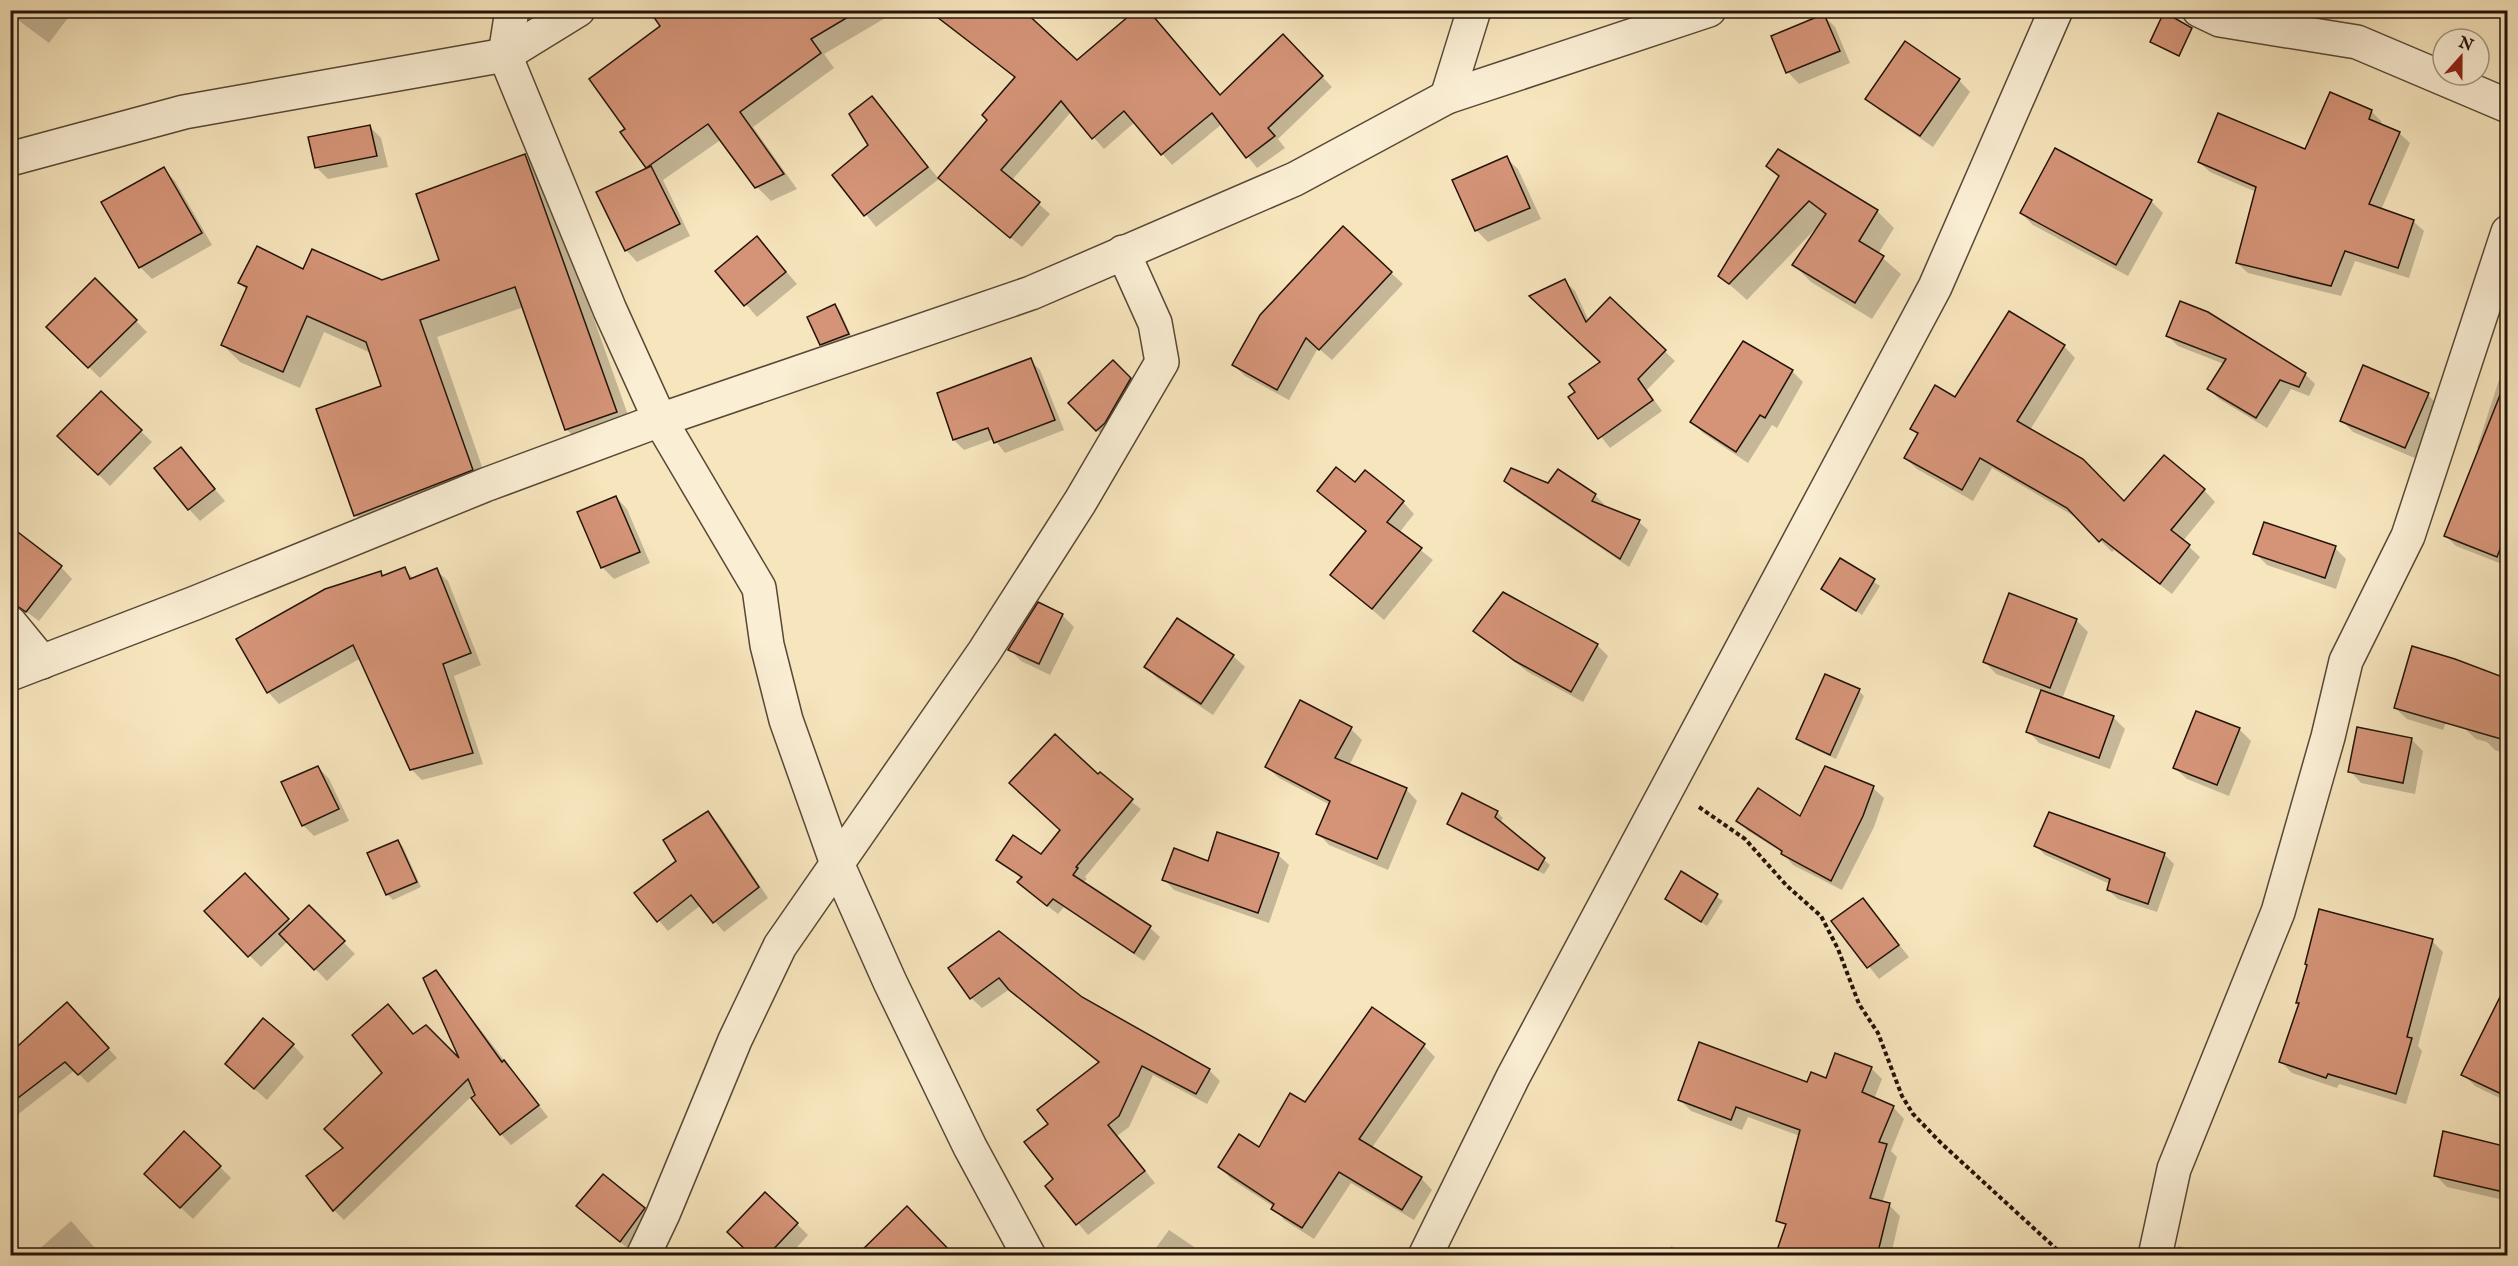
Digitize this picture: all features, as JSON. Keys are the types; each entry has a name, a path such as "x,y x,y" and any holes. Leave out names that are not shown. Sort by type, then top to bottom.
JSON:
{"street":[{"path":"512,10 505,55 596,277 660,420 759,588 767,645 786,720 836,861 890,982 970,1147 1029,1256"},
{"path":"10,159 184,112 505,55 578,10"},
{"path":"1447,98 1474,10"},
{"path":"10,674 485,485 660,420 1031,293 1295,180 1447,98 1709,10"},
{"path":"1425,1256 1513,1077 1935,286 2056,10"},
{"path":"2199,10 2220,20 2357,42 2508,106"},
{"path":"2155,1256 2174,1170 2278,912 2328,736 2346,661 2408,536 2508,232"},
{"path":"643,1256 663,1214 735,1040 780,946 836,861 984,652 1080,502 1162,362 1155,323 1124,252"},
{"path":"10,622 42,662"}],"path":[{"path":"1668,787 1745,839 1787,886 1821,916 1838,949 1859,1004 1878,1034 1902,1096 1913,1114 1941,1143 2064,1256"}],"building":[{"path":"649,10 860,10 811,39 821,53 740,112 784,174 755,188 708,124 646,168 620,132 625,129 589,79 660,26"},
{"path":"928,10 1023,10 1077,60 1136,10 1148,10 1220,95 1283,34 1323,76 1268,128 1275,136 1246,158 1212,113 1161,155 1124,111 1092,139 1061,101 1001,170 1040,202 1010,238 938,178 987,120 982,115 1015,77"},
{"path":"2164,12 2192,28 2179,56 2150,42"},
{"path":"1824,14 1840,51 1786,73 1771,36"},
{"path":"1905,41 1960,79 1920,136 1865,99"},
{"path":"2330,92 2372,110 2369,119 2400,132 2369,204 2414,220 2398,268 2345,251 2331,286 2236,263 2256,187 2198,162 2218,113 2305,149"},
{"path":"872,96 928,167 864,216 832,175 868,145 849,114"},
{"path":"370,125 377,156 315,168 308,137"},
{"path":"2055,148 2152,200 2116,265 2020,213"},
{"path":"1778,149 1878,210 1859,241 1884,256 1855,303 1792,265 1826,214 1809,201 1729,284 1718,276 1779,176 1766,166"},
{"path":"525,154 617,412 565,430 515,287 420,320 473,470 354,516 316,409 381,386 366,342 307,316 283,372 221,345 247,287 238,283 257,246 303,269 312,249 382,280 439,260 416,194"},
{"path":"1507,156 1530,208 1475,231 1452,180"},
{"path":"651,166 680,224 625,251 596,192"},
{"path":"164,167 202,233 139,268 101,202"},
{"path":"1343,226 1392,272 1319,350 1306,338 1277,390 1232,365 1260,315"},
{"path":"757,236 786,272 744,306 715,271"},
{"path":"95,278 137,320 88,368 46,327"},
{"path":"1565,279 1586,322 1610,297 1666,350 1638,379 1653,400 1598,439 1568,397 1575,392 1569,384 1600,362 1529,296"},
{"path":"2180,301 2208,312 2306,373 2299,387 2280,380 2256,418 2207,389 2226,359 2166,336"},
{"path":"835,304 849,334 820,345 807,317"},
{"path":"2009,311 2065,345 2017,421 2083,459 2124,501 2164,455 2205,489 2171,530 2190,545 2160,584 2102,539 2099,542 2067,508 1980,458 1962,490 1904,458 1918,433 1910,429 1935,385 1955,397"},
{"path":"1743,341 1793,370 1765,418 1760,415 1736,452 1690,422"},
{"path":"1031,358 1055,420 994,443 988,428 953,440 937,393"},
{"path":"1113,360 1131,378 1105,423 1096,431 1068,403"},
{"path":"2363,365 2429,393 2405,448 2340,421"},
{"path":"2506,380 2508,529 2497,557 2444,536"},
{"path":"101,391 142,430 98,475 57,436"},
{"path":"181,447 215,489 188,510 154,468"},
{"path":"1336,467 1355,482 1365,470 1404,501 1387,522 1422,548 1372,609 1330,575 1366,531 1317,491"},
{"path":"1511,468 1548,483 1558,469 1596,494 1592,501 1640,520 1620,559 1504,481"},
{"path":"616,496 640,552 601,568 577,512"},
{"path":"2264,522 2336,546 2325,578 2253,554"},
{"path":"10,526 62,566 26,612 17,606 10,605"},
{"path":"1840,558 1875,579 1856,611 1821,589"},
{"path":"405,567 410,579 437,568 471,653 443,664 473,753 410,770 353,645 267,693 236,639 325,589 381,571 382,576"},
{"path":"1503,592 1598,644 1571,692 1515,661 1473,631"},
{"path":"2009,593 2077,619 2050,688 1983,662"},
{"path":"1038,602 1063,614 1039,664 1008,650"},
{"path":"1177,618 1234,655 1201,704 1144,667"},
{"path":"2412,646 2508,679 2508,741 2394,708"},
{"path":"1825,674 1860,689 1830,755 1796,739"},
{"path":"2041,690 2114,716 2099,758 2026,732"},
{"path":"1300,700 1352,727 1335,758 1407,788 1377,859 1316,834 1330,801 1265,767"},
{"path":"2196,711 2240,728 2217,785 2173,768"},
{"path":"2357,727 2412,738 2403,783 2348,772"},
{"path":"1055,734 1098,774 1100,772 1133,799 1076,867 1078,868 1073,875 1151,926 1134,953 1053,899 1047,906 1017,882 1022,877 996,860 1013,835 1041,854 1060,830 1009,783"},
{"path":"318,766 339,809 302,826 281,782"},
{"path":"1825,766 1874,786 1863,816 1831,881 1781,854 1782,851 1736,821 1758,788 1800,816"},
{"path":"1462,793 1498,811 1495,817 1545,858 1538,870 1447,824"},
{"path":"708,811 759,887 713,923 691,895 657,922 634,893 676,861 663,840"},
{"path":"2049,812 2165,853 2148,904 2107,890 2110,879 2034,846"},
{"path":"1217,832 1279,853 1258,913 1162,880 1174,848 1208,861"},
{"path":"398,840 417,882 386,895 367,853"},
{"path":"1681,871 1718,894 1701,922 1665,899"},
{"path":"245,873 289,919 248,957 204,911"},
{"path":"1863,898 1899,945 1867,968 1831,921"},
{"path":"309,905 345,941 314,970 279,934"},
{"path":"2319,909 2433,939 2407,1037 2412,1038 2396,1094 2328,1074 2326,1078 2279,1062 2299,1003 2296,1003"},
{"path":"999,931 1082,997 1210,1069 1196,1094 1142,1066 1119,1116 1108,1125 1145,1171 1076,1225 1045,1186 1053,1179 1024,1142 1048,1124 1037,1110 1099,1062 1009,990 999,978 970,999 948,968"},
{"path":"436,970 502,1062 504,1060 539,1105 500,1135 471,1098 475,1095 468,1079 333,1211 306,1176 343,1148 324,1129 382,1073 352,1035 388,1004 413,1034 426,1025 459,1058 423,978"},
{"path":"2508,981 2508,1097 2461,1075"},
{"path":"67,1002 109,1048 78,1075 65,1062 10,1104 10,1053"},
{"path":"1372,1007 1425,1044 1359,1139 1422,1177 1402,1210 1339,1172 1302,1228 1271,1209 1274,1204 1218,1167 1239,1134 1259,1147 1290,1093 1305,1102"},
{"path":"263,1018 294,1044 254,1089 225,1064"},
{"path":"1699,1042 1807,1082 1811,1072 1826,1078 1835,1053 1872,1067 1862,1092 1894,1106 1879,1142 1887,1144 1870,1198 1890,1203 1877,1256 1775,1256 1786,1224 1776,1221 1800,1130 1736,1107 1731,1120 1678,1100"},
{"path":"184,1131 221,1166 180,1208 144,1174"},
{"path":"2443,1131 2508,1147 2508,1193 2434,1176"},
{"path":"603,1174 645,1208 620,1242 576,1206"},
{"path":"765,1192 798,1223 767,1256 752,1256 727,1232"},
{"path":"907,1206 955,1256 856,1256"}]}
